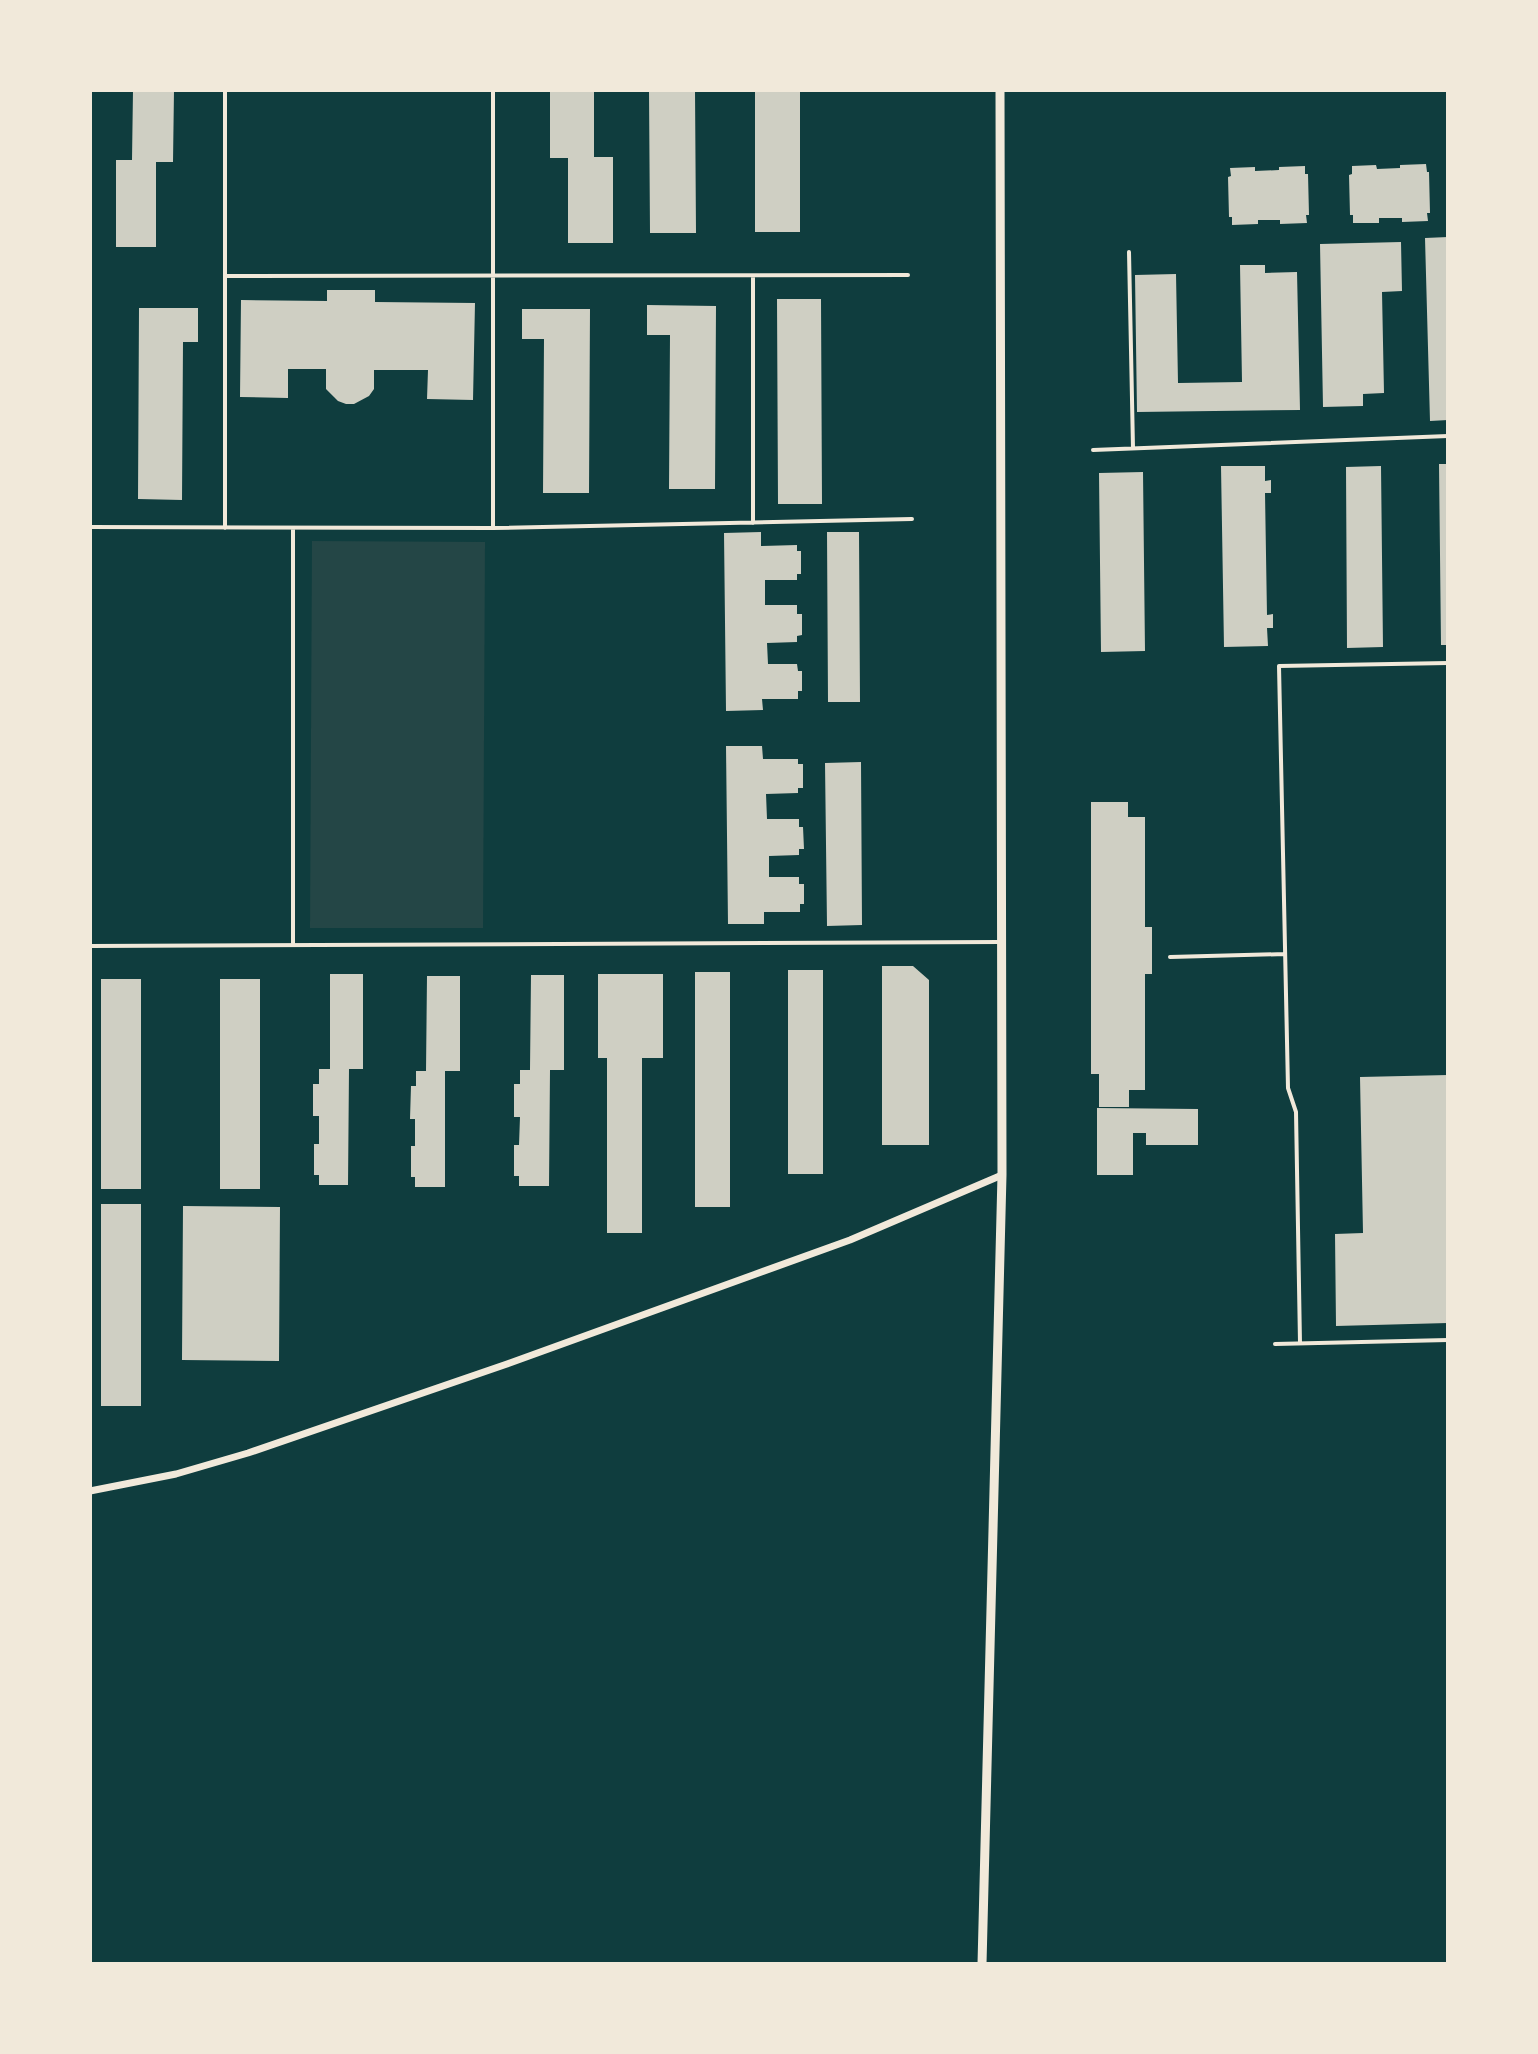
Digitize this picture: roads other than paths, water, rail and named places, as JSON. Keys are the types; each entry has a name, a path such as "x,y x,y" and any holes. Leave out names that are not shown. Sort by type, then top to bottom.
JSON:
{"street":[{"path":"982,1964 1002,1175 1000,90"},
{"path":"90,1491 176,1474 248,1453 507,1364 850,1240 1002,1175"}],"lane":[{"path":"225,90 225,528"},
{"path":"493,90 493,528"},
{"path":"1129,252 1133,448"},
{"path":"225,276 908,275"},
{"path":"753,276 753,523"},
{"path":"1093,450 1448,436"},
{"path":"90,527 493,528 912,519"},
{"path":"293,528 293,945"},
{"path":"1300,1343 1296,1112 1288,1088 1279,666 1448,663"},
{"path":"90,946 1001,942"},
{"path":"1170,957 1285,954"},
{"path":"1275,1344 1448,1340"}]}
